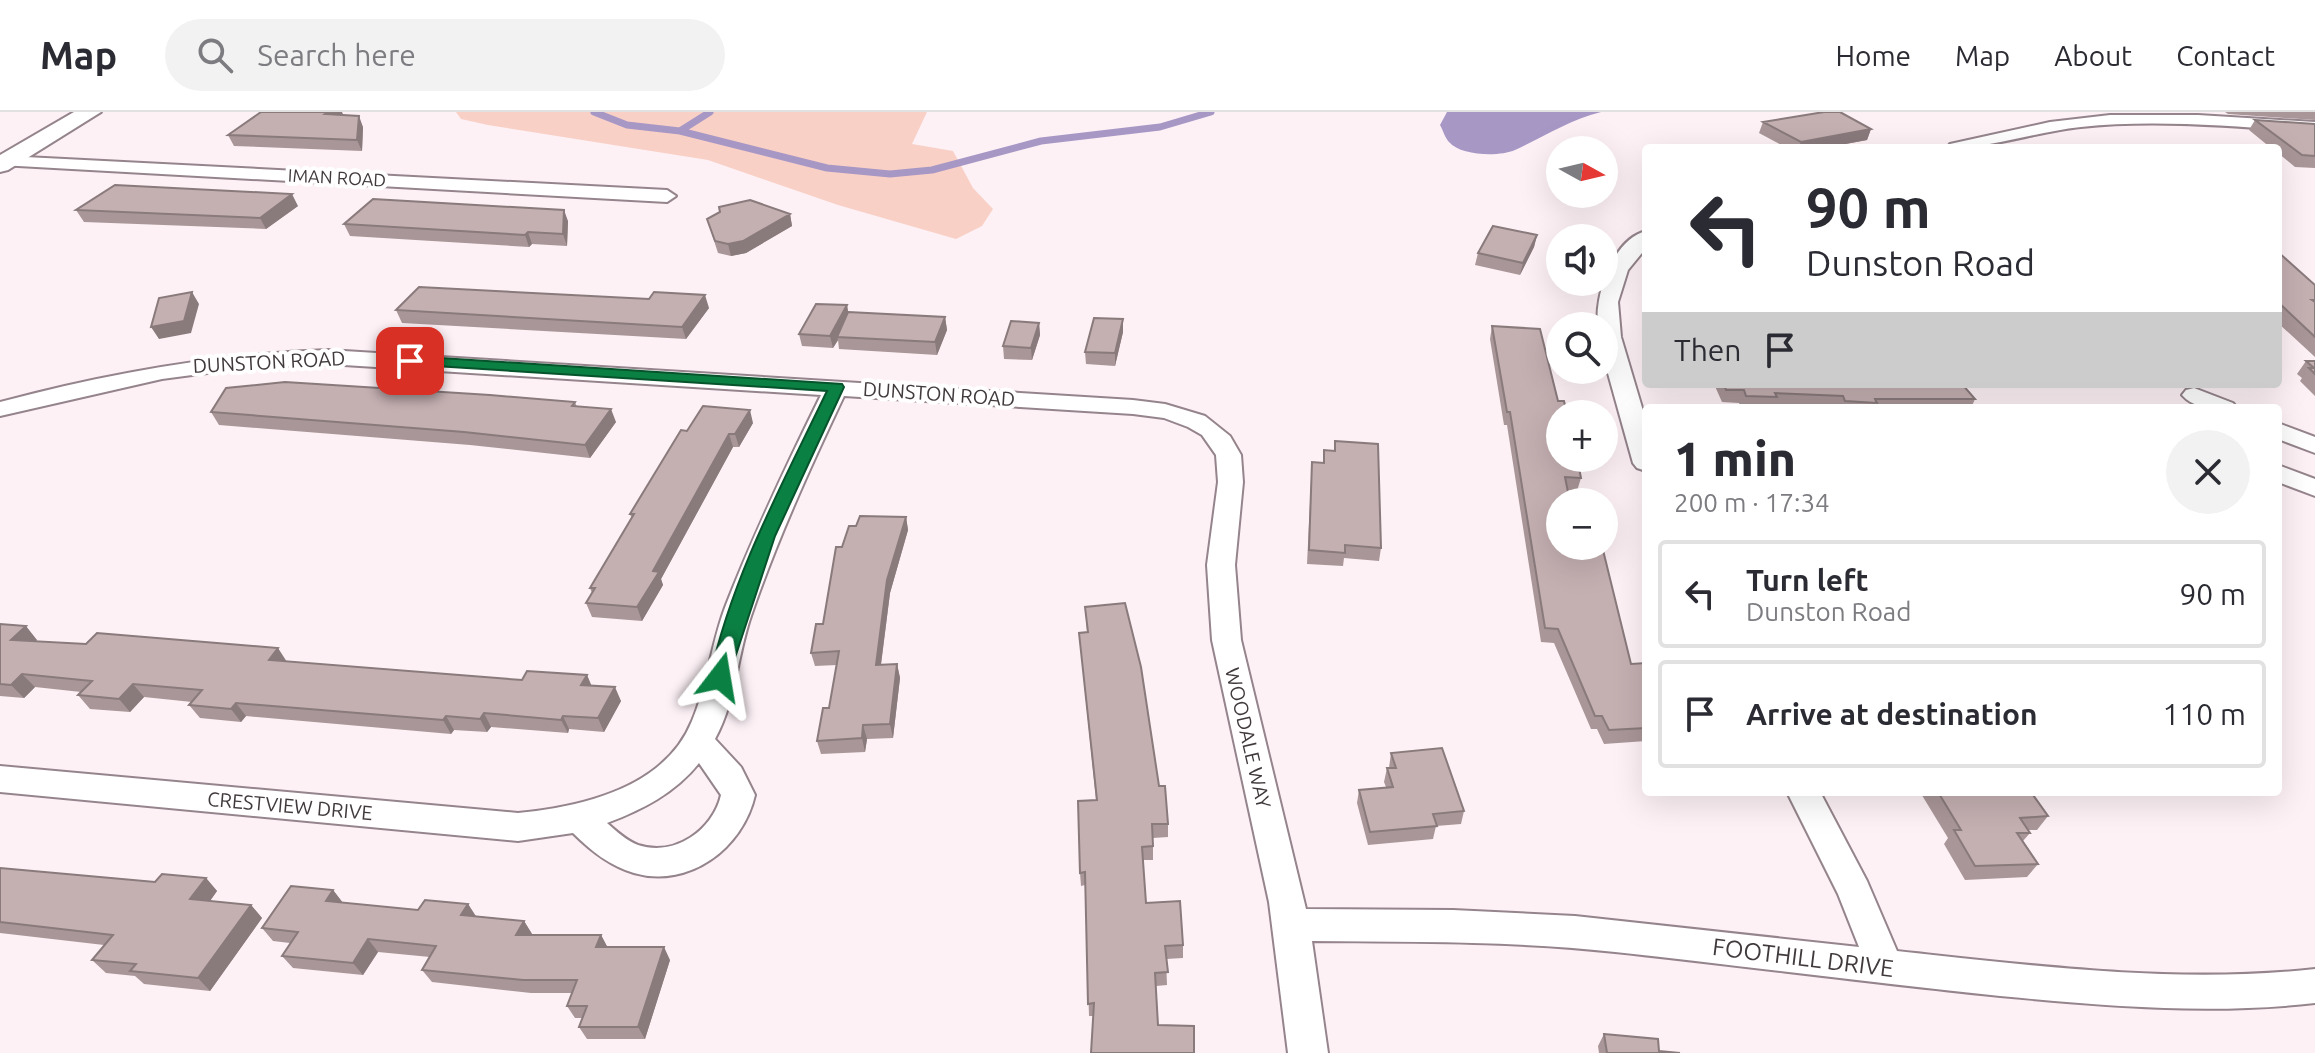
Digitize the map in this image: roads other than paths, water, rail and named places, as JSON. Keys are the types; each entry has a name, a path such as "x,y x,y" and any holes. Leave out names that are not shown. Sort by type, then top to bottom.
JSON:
{"street":[{"path":"3,163 90,112"},
{"path":"1978,144 2013,133 2084,122 2145,120 2315,127"},
{"name":"IMAN ROAD","path":"3,163 667,196"},
{"path":"1642,241 1619,266 1610,284 1606,305 1610,340 1642,446"},
{"name":"DUNSTON ROAD","path":"0,409 101,383 174,369 295,357 349,357 1166,410 1183,414 1208,429"},
{"name":"CRESTVIEW DRIVE","path":"0,779 491,825 541,825 581,819 622,805 674,769 698,741 713,707 726,647 766,536 837,387"},
{"path":"2190,396 2213,404"},
{"name":"WOODALE WAY","path":"1208,429 1219,439 1230,461 1221,551 1228,652 1290,925 1305,1003 1308,1053"},
{"path":"2282,432 2315,446"},
{"path":"2282,475 2315,488"},
{"path":"581,819 598,838 623,854 649,862 678,860 708,845 729,824 738,795 729,776 698,741"},
{"path":"1805,796 1855,892 1885,968"},
{"name":"FOOTHILL DRIVE","path":"1290,925 1462,926 1611,935 1885,968 2140,992 2212,995 2263,993 2315,986"}],"waterway":[{"path":"594,112 627,125 680,131"},
{"path":"680,131 710,112"},
{"path":"680,131 827,168 890,174 932,170 1041,141 1160,127 1211,112"}]}
